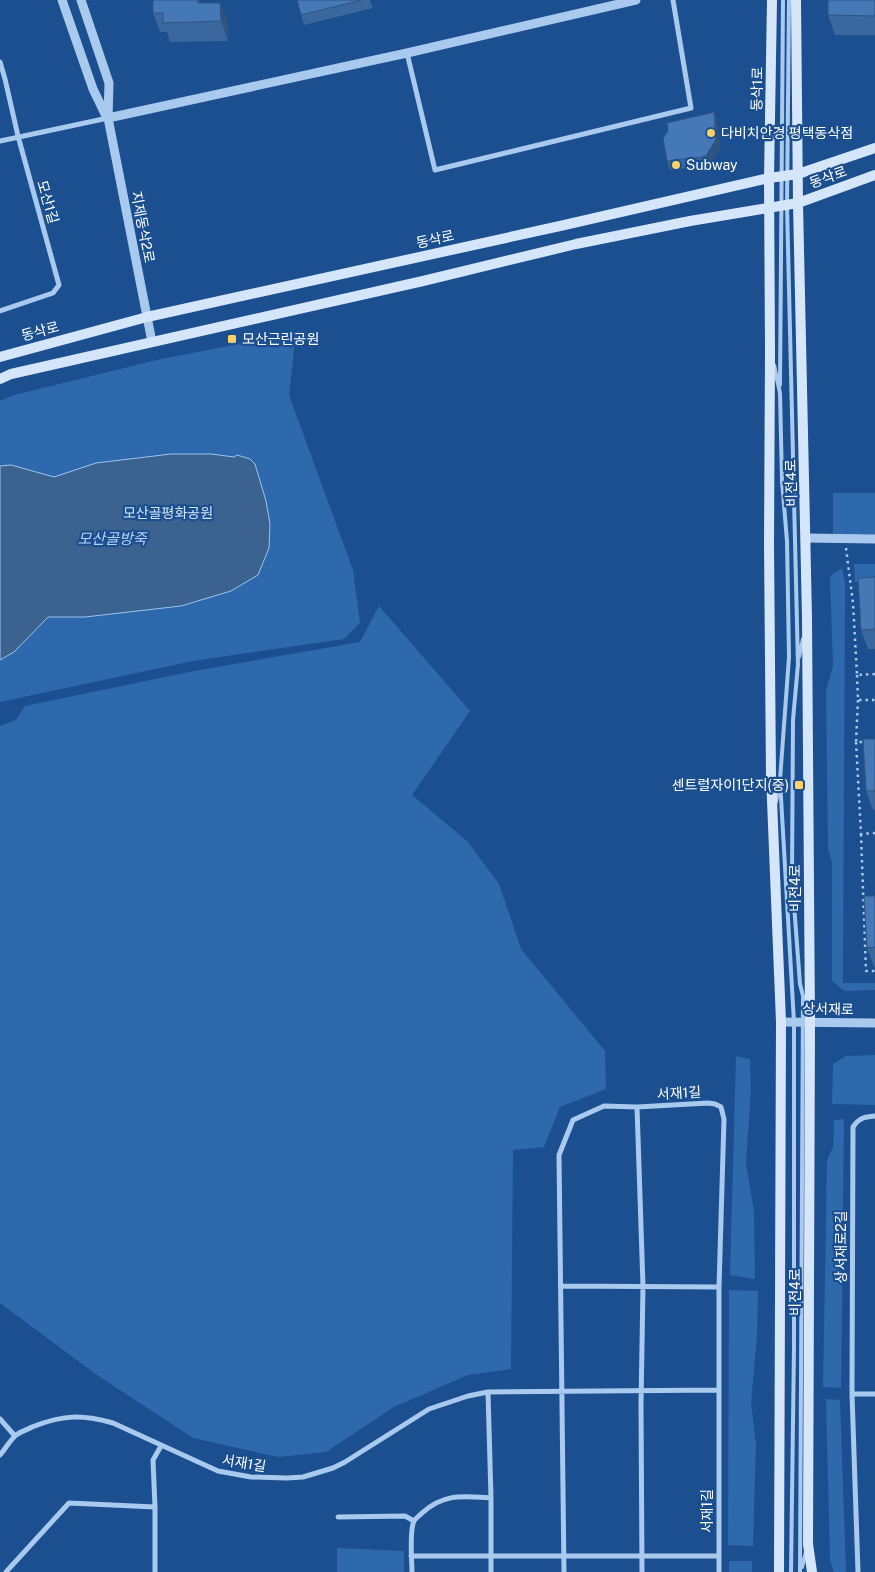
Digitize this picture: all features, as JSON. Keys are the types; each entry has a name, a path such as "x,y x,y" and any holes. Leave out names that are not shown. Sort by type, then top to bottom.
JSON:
{"main road":[{"path":"789,205 796,0"},
{"name":"동삭1로","path":"769,208 773,2"},
{"name":"동삭로","path":"0,357 146,317 789,175 875,148"},
{"name":"동삭로","path":"0,379 11,374 576,244 690,220 789,205 875,175"},
{"name":"비전4로","path":"789,205 806,538 807,618 802,1022 808,1544 812,1572"},
{"name":"비전4로","path":"769,208 771,776 781,1022 780,1572"}],"street":[{"name":"지제동삭2로","path":"62,0 93,88 108,118"},
{"name":"지제동삭2로","path":"81,0 109,83 108,118 152,342"},
{"path":"0,140 108,118 636,0"},
{"path":"407,52 435,170 691,108 673,0"},
{"name":"모산1길","path":"0,62 18,136 59,285 53,293 0,310"},
{"path":"806,538 875,539"},
{"name":"상서재로","path":"781,1022 875,1023"},
{"name":"서재1길","path":"642,1572 643,1286 638,1107 708,1103 721,1107 724,1112 719,1287 719,1572"},
{"path":"564,1572 559,1155 573,1120 604,1106 638,1107"},
{"name":"상서재로2길","path":"858,1572 852,1394 853,1127 862,1117 875,1116"},
{"path":"561,1286 719,1287"},
{"name":"서재1길","path":"0,1455 16,1436 51,1420 66,1417 97,1418 113,1423 210,1468 233,1475 269,1478 303,1477 319,1473 345,1462 429,1409 468,1396 488,1392 719,1390"},
{"path":"488,1392 491,1572"},
{"path":"852,1394 875,1394"},
{"path":"0,1420 16,1436"},
{"path":"155,1572 153,1460 161,1446"},
{"path":"412,1572 411,1543 414,1521 439,1500 457,1496 491,1498"},
{"path":"6,1572 69,1503 155,1507"},
{"path":"338,1517 405,1516 414,1521"},
{"path":"412,1556 718,1556"}],"lane":[{"path":"783,0 789,175"},
{"path":"788,0 789,205 798,666 794,720 792,878 800,984 803,996 794,1348 791,1572"},
{"path":"773,815 780,780 789,657 780,393 789,205"},
{"path":"770,351 780,393"},
{"path":"798,666 807,618"},
{"path":"780,780 802,1022"},
{"path":"801,1572 803,996"},
{"path":"801,1572 808,1544"}],"path":[{"path":"845,539 853,603 857,675 856,742 866,971 875,971"},
{"path":"857,675 875,674"},
{"path":"858,700 875,700"},
{"path":"856,742 866,742"},
{"path":"861,834 875,834"}],"green space":[{"name":"모산골평화공원","path":"296,333 289,395 353,570 360,623 344,639 193,661 0,702 0,401 14,395 161,359"},
{"path":"833,493 875,493 875,536 833,536"},
{"path":"854,564 875,564 875,581 855,582"},
{"path":"842,568 845,583 843,983 875,983 875,990 844,991 832,981 832,863 828,849 826,690 833,666 830,576"},
{"path":"379,606 470,711 412,795 467,841 499,884 521,949 605,1051 606,1089 560,1107 544,1147 513,1150 511,1369 468,1375 394,1407 326,1452 278,1457 193,1438 97,1375 0,1303 0,726 16,720 25,706 194,671 360,642"},
{"path":"875,1055 875,1105 832,1104 833,1064 846,1056"},
{"path":"736,1056 750,1059 751,1090 746,1163 754,1211 755,1279 730,1275"},
{"path":"844,1119 841,1388 823,1387 827,1160 833,1147 834,1120"},
{"path":"729,1290 758,1291 757,1335 751,1403 756,1444 753,1546 728,1545"},
{"path":"826,1399 840,1400 846,1572 834,1572 830,1560"},
{"path":"337,1548 404,1551 404,1572 337,1572"},
{"path":"729,1561 752,1561 752,1572 729,1572"}],"water":[{"name":"모산골방죽","path":"171,454 211,454 234,457 237,455 250,459 255,464 266,501 270,524 269,548 258,575 231,591 181,606 85,617 48,617 14,652 0,660 0,466 11,465 54,477 96,463"}],"building":[{"path":"153,0 198,0 198,3 220,3 221,21 163,23 163,13 153,13"},
{"path":"297,0 362,0 301,15"},
{"path":"828,0 875,0 875,16 828,15"},
{"path":"714,112 716,139 706,156 667,161 663,138 668,131 667,123"},
{"path":"875,577 875,629 861,630 858,578"},
{"path":"863,739 875,739 875,791 866,791"},
{"path":"864,896 875,896 875,947 867,948"}],"place":[{"name":"다비치안경 평택동삭점","path":"711,133"},
{"name":"Subway","path":"676,165"},
{"name":"모산근린공원","path":"232,339"},
{"name":"센트럴자이1단지(중)","path":"799,785"}]}
